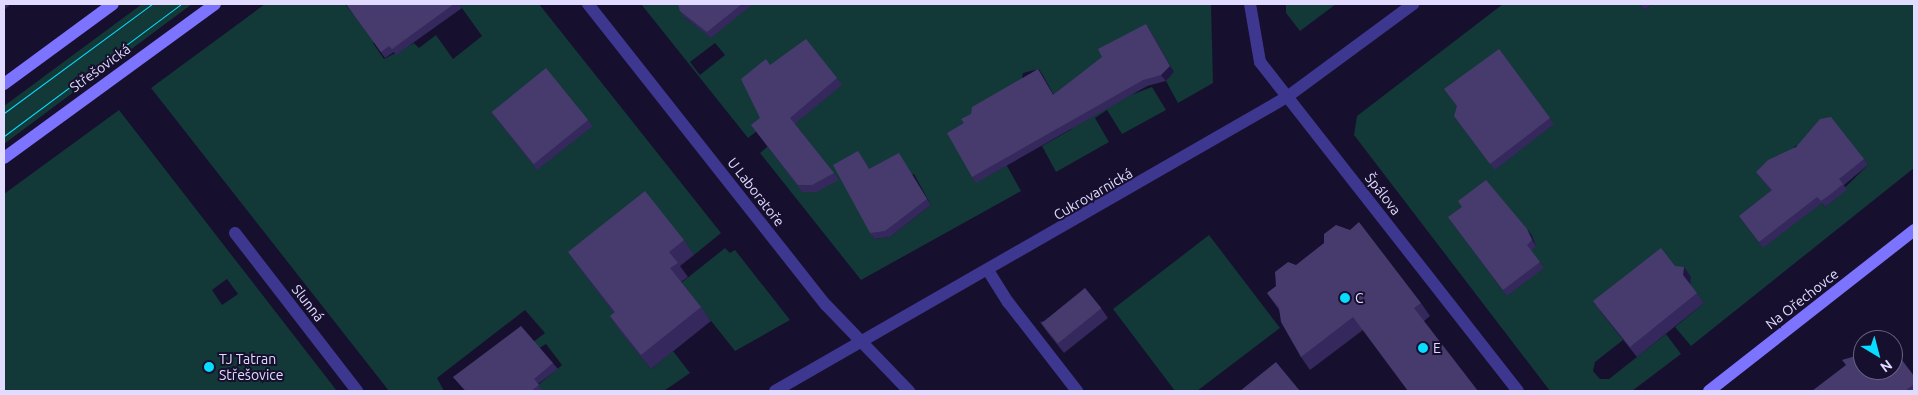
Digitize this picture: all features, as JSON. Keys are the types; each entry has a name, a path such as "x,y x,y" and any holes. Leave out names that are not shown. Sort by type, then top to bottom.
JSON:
{"street":[{"path":"4,84 113,4"},
{"name":"Střešovická","path":"4,158 216,4"},
{"name":"U Laboratoře","path":"588,4 861,344 909,391"},
{"name":"Špálova","path":"1250,4 1260,62 1518,391"},
{"name":"Cukrovarnická","path":"775,391 989,272 1287,97 1413,4"},
{"name":"Na Ořechovce","path":"1709,391 1914,230"},
{"name":"Slunná","path":"235,233 357,391"},
{"path":"989,272 1008,302 1077,391"}],"green space":[{"path":"142,4 192,4 4,144 4,106"},
{"path":"265,4 345,4 353,14 360,8 382,36 373,43 384,59 414,43 419,48 436,35 453,59 482,36 459,4 539,4 721,233 694,255 654,206 621,331 651,369 673,351 690,373 664,391 542,391 538,385 562,365 546,344 538,349 533,342 545,333 525,310 437,378 444,391 389,391 151,88"},
{"path":"641,4 680,4 685,18 696,26 753,4 1211,4 1213,83 1178,103 1166,81 1172,72 1131,95 1152,87 1166,110 1122,134 1107,110 1095,118 1109,142 1056,172 1042,146 1072,129 1039,69 1023,73 1007,166 1021,191 861,280 760,153 829,95 771,120 748,138","holes":["715,43 725,55 700,75 690,62","914,174 931,205 890,237 874,239 852,198"]},
{"path":"1286,4 1336,4 1300,31 1286,13"},
{"path":"1503,4 1640,4 1644,10 1653,4 1914,4 1914,168 1691,346 1675,327 1704,303 1600,311 1623,340 1595,362 1593,371 1600,379 1609,379 1666,334 1681,354 1632,391 1550,391 1354,135 1357,116","holes":["1809,143 1868,165 1825,207 1790,158 1795,146"]},
{"path":"119,110 337,391 4,391 4,194","holes":["227,279 238,294 222,305 212,290"]},
{"path":"1209,235 1280,328 1197,391 1175,391 1113,309"},
{"path":"725,248 730,253 735,250 790,320 735,351 681,283"}],"building":[{"path":"346,4 454,4 392,49 389,46 381,52"},
{"path":"678,4 742,4 707,32 680,11"},
{"path":"1146,24 1170,66 1161,75 1143,80 972,177 947,133 964,123 961,119 971,114 972,107 1038,69 1053,95 1102,57 1098,49"},
{"path":"806,39 837,78 790,118 834,173 812,185 798,185 751,125 760,118 741,79 766,59 770,65"},
{"path":"1499,49 1550,118 1490,164 1454,116 1457,106 1444,89"},
{"path":"546,68 588,120 534,164 492,112"},
{"path":"1831,117 1864,159 1839,179 1843,184 1832,193 1821,201 1817,197 1759,242 1739,216 1772,190 1756,172 1768,160 1796,147 1820,119"},
{"path":"858,151 869,169 899,153 927,199 885,231 870,233 833,165"},
{"path":"1486,180 1527,229 1532,240 1527,245 1540,262 1503,290 1448,217 1462,207 1458,201"},
{"path":"645,191 684,240 669,252 678,263 670,268 701,307 641,355 610,316 615,312 568,252"},
{"path":"1359,222 1421,303 1414,308 1478,391 1408,391 1353,317 1301,357 1281,322 1279,308 1267,293 1276,286 1275,272 1288,262 1296,265 1324,243 1324,234 1336,225 1350,230"},
{"path":"1661,248 1675,266 1684,267 1683,275 1697,293 1630,347 1593,301"},
{"path":"1085,288 1101,308 1058,343 1041,323"},
{"path":"521,326 553,363 534,379 539,385 531,391 466,391 453,377"},
{"path":"1853,357 1853,380 1903,380 1903,361 1914,376 1914,384 1905,391 1812,391 1846,365 1842,360"},
{"path":"1276,362 1300,391 1240,391"}],"tram line":[{"path":"4,113 152,4"},
{"path":"4,136 181,4"}],"place":[{"name":"C","path":"1345,298"},
{"name":"E","path":"1423,348"},
{"name":"TJ Tatran Střešovice","path":"209,367"}]}
